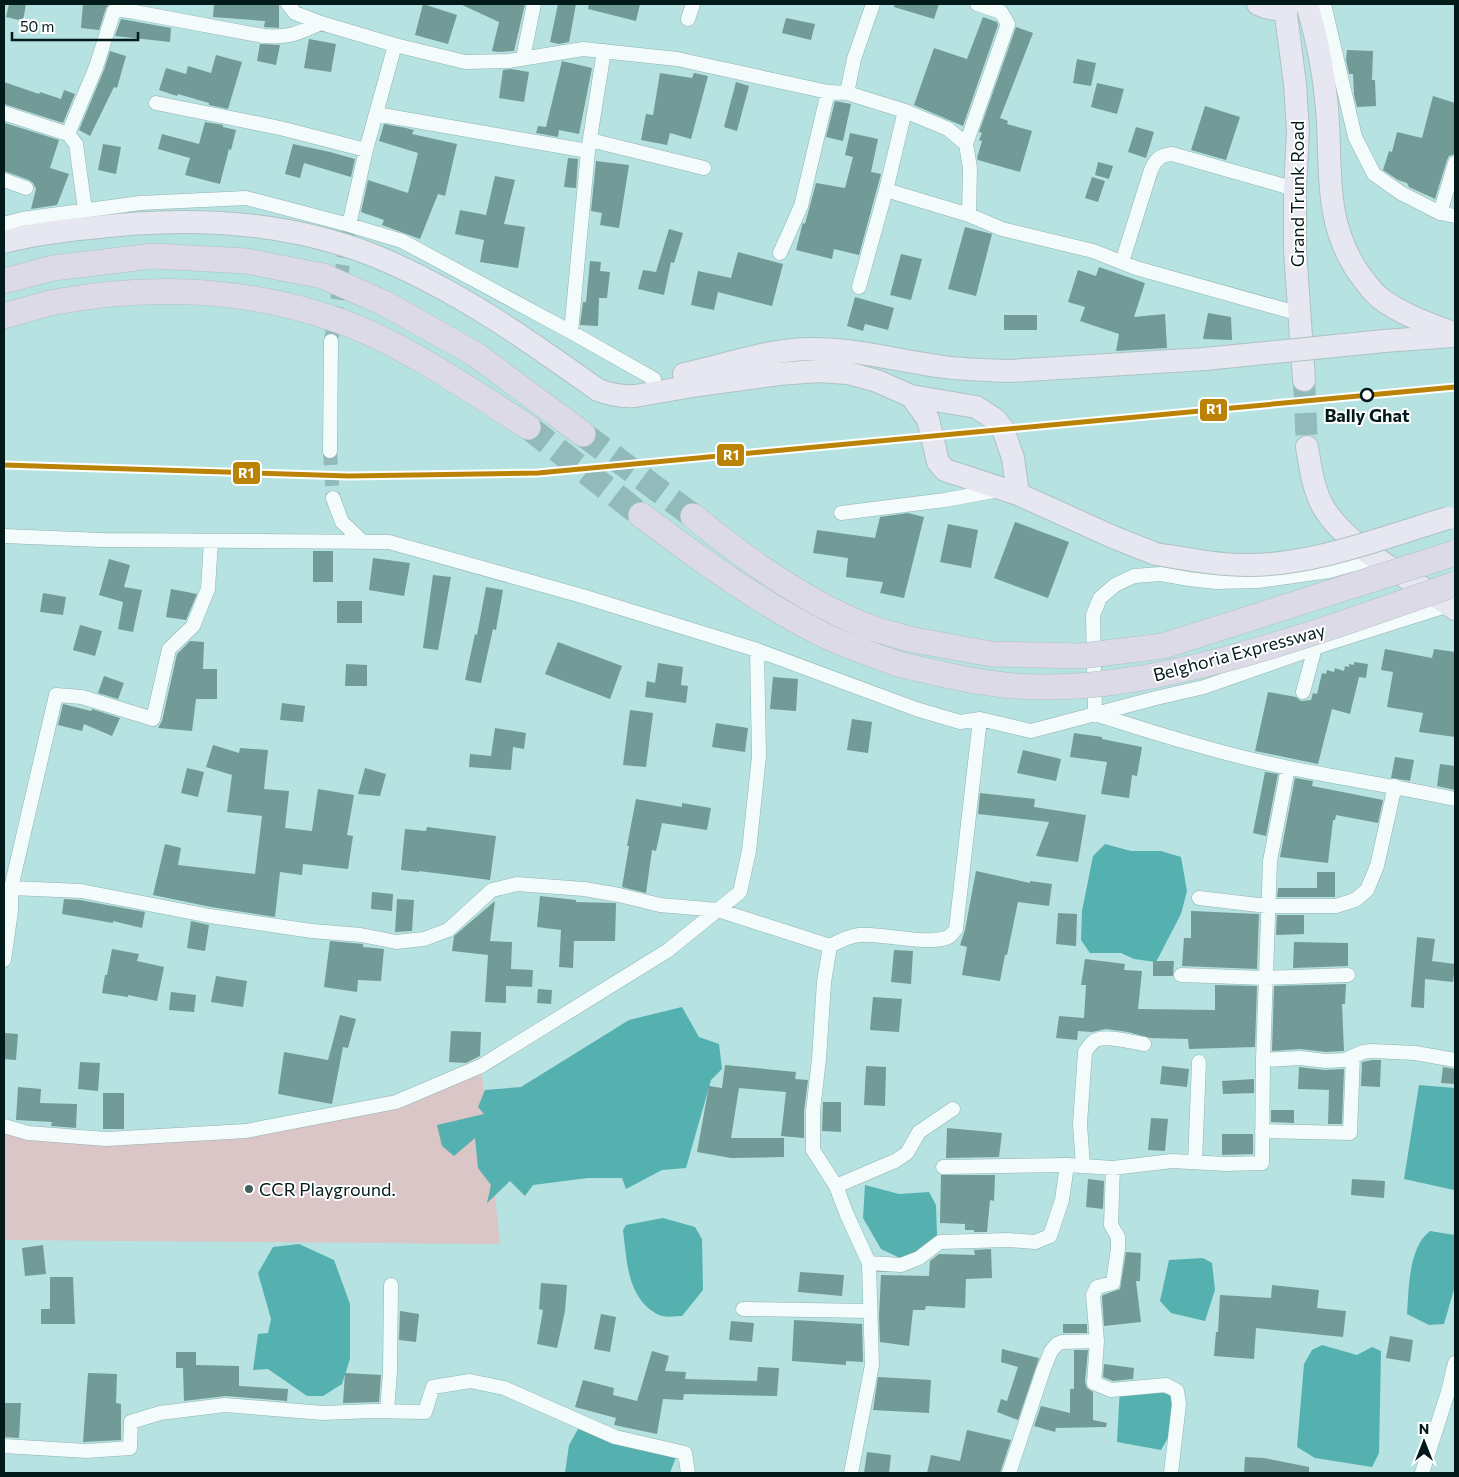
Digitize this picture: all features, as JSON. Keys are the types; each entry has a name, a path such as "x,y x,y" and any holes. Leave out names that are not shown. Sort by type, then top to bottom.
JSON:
{"highway":[{"path":"4,281 53,268 153,256 246,261 323,276 386,304 475,354 583,434"},
{"path":"4,316 54,302 153,291 245,296 291,306 340,321 385,341 437,370 528,427"},
{"name":"Belghoria Expressway","path":"641,515 728,578 817,632 898,664 965,680 1039,687 1098,684 1170,674 1258,650 1339,624 1453,599"},
{"name":"Belghoria Expressway","path":"692,516 735,549 801,592 838,613 871,627 909,639 992,654 1081,656 1163,646 1455,553"}],"main road":[{"path":"1258,4 1272,9 1294,5 1323,67 1328,108 1331,200 1337,229 1349,258 1362,279 1378,297 1396,309 1455,335"},
{"name":"Grand Trunk Road","path":"1294,5 1295,84 1298,131 1295,189 1295,250 1304,380"},
{"path":"4,242 34,234 114,225 183,221 252,225 319,238 375,256 435,285 506,325 609,394 622,396 660,392 772,353 811,349 845,350 955,368 1010,371 1205,359 1455,335"},
{"path":"584,379 607,382 818,371 848,373 877,381 911,396 976,407 996,420 1003,429 1013,458 1009,492"},
{"path":"911,396 928,419 938,462 945,470 1009,492 1113,538 1156,554 1211,563 1248,565 1278,563 1325,555 1452,517"},
{"path":"1307,447 1313,479 1322,503 1336,524 1354,541 1377,558 1453,599"}],"street":[{"path":"288,4 295,13 320,23 395,45 464,62 508,61 584,49 677,59 828,92 847,93 905,111 948,129 966,144"},
{"path":"523,58 534,4"},
{"path":"688,19 692,4"},
{"path":"847,93 854,59 873,4"},
{"path":"969,215 970,168 966,144 1008,24 1001,12 978,4"},
{"path":"1324,4 1355,137 1374,174 1401,193 1440,213 1455,216"},
{"path":"68,134 96,67 114,11 134,12 264,36 281,37 297,34 320,23"},
{"path":"349,225 366,150 395,45"},
{"path":"571,332 589,146 604,51"},
{"path":"780,253 801,206 828,92"},
{"path":"156,103 280,128 366,150"},
{"path":"859,287 886,190 905,111"},
{"path":"4,113 68,134 76,144 85,210"},
{"path":"376,114 589,146 704,168"},
{"path":"1122,262 1151,170 1156,160 1162,155 1172,154 1295,189"},
{"path":"1440,213 1455,163"},
{"path":"4,180 26,188"},
{"path":"886,190 969,215 1002,229 1093,251 1136,268 1300,314"},
{"path":"4,224 22,219 140,203 246,198 402,241 654,379"},
{"path":"330,451 331,341"},
{"path":"841,513 1009,492"},
{"path":"333,498 342,522 362,541"},
{"path":"4,536 102,540 389,542 582,596 756,650 916,709 960,722 980,719 1031,731 1204,687 1453,599"},
{"path":"4,960 11,911 11,888 56,695 82,696 153,719 170,648 193,626 208,588 211,541"},
{"path":"1095,714 1093,615 1100,598 1114,586 1134,576 1161,574 1216,582 1258,581 1329,571 1377,558"},
{"path":"1303,692 1315,648"},
{"path":"4,1126 28,1133 106,1139 246,1131 396,1102 481,1066 667,951 740,892 749,852 759,756 756,650"},
{"path":"1095,714 1151,732 1288,768 1395,786 1455,799"},
{"path":"851,1473 872,1365 869,1263 836,1186 813,1150 813,1111 819,1059 824,982 830,946 839,940 858,936 900,937 932,941 950,937 956,929 980,719"},
{"path":"943,1167 1084,1166 1113,1168 1172,1161 1262,1163 1267,906 1270,861 1288,768"},
{"path":"1199,898 1267,906 1336,906 1355,900 1367,890 1377,866 1395,786"},
{"path":"11,888 81,890 210,916 396,942 424,938 448,930 492,890 517,884 584,889 620,895 660,905 718,910 830,946"},
{"path":"1181,975 1266,978 1348,975"},
{"path":"1084,1166 1080,1124 1085,1052 1096,1039 1112,1039 1144,1044"},
{"path":"1263,1060 1300,1058 1345,1060 1363,1052 1372,1051 1415,1053 1455,1060"},
{"path":"1262,1131 1350,1133 1353,1056"},
{"path":"1195,1162 1199,1062"},
{"path":"836,1186 895,1161 906,1153 919,1132 953,1109"},
{"path":"869,1263 900,1265 919,1258 940,1242 1008,1240 1035,1242 1050,1236 1062,1200 1067,1166"},
{"path":"1113,1168 1111,1225 1118,1237 1118,1248 1114,1283 1097,1287 1093,1295 1097,1341 1094,1383 1111,1390 1166,1385 1177,1391 1179,1404 1171,1473"},
{"path":"387,1411 390,1372 391,1285"},
{"path":"743,1309 870,1311"},
{"path":"1009,1473 1051,1351 1057,1344 1062,1342 1097,1341"},
{"path":"1422,1473 1448,1392 1455,1363"},
{"path":"4,1446 87,1451 130,1448 131,1422 160,1413 225,1405 323,1413 425,1412 434,1387 470,1381 504,1388 615,1437 685,1453 688,1473"}],"shaded area":[{"name":"CCR Playground.","path":"481,1066 500,1244 4,1240 4,1126 105,1139 246,1131 396,1102"}],"water":[{"path":"1105,844 1131,851 1161,851 1181,857 1187,891 1181,914 1156,962 1134,959 1121,953 1090,953 1081,940 1082,911 1093,856"},
{"path":"682,1007 699,1037 719,1044 722,1069 711,1080 686,1168 662,1170 626,1189 622,1178 588,1178 533,1185 525,1196 510,1181 487,1203 491,1185 478,1168 475,1138 454,1156 442,1146 437,1125 484,1114 478,1107 485,1090 521,1087 629,1020"},
{"path":"1419,1085 1455,1088 1454,1190 1404,1179"},
{"path":"865,1185 899,1194 929,1192 936,1205 937,1235 929,1253 902,1259 881,1249 863,1218"},
{"path":"663,1218 695,1227 702,1239 703,1290 682,1316 661,1316 648,1308 640,1299 630,1278 623,1230 626,1225"},
{"path":"1430,1231 1455,1235 1455,1286 1444,1324 1429,1325 1407,1314 1409,1281 1414,1258 1417,1248"},
{"path":"299,1244 334,1260 350,1304 350,1359 342,1384 323,1396 307,1396 268,1369 253,1370 258,1334 268,1333 271,1319 258,1273 273,1247"},
{"path":"1203,1258 1212,1263 1215,1290 1205,1321 1171,1313 1160,1301 1169,1260"},
{"path":"1322,1345 1357,1355 1372,1347 1381,1351 1379,1453 1372,1467 1315,1458 1297,1447 1304,1364 1312,1350"},
{"path":"1120,1387 1176,1395 1176,1424 1161,1450 1117,1442"},
{"path":"582,1422 679,1449 670,1473 565,1473 569,1445"}],"building":[{"path":"9,4 26,4 23,21 6,17"},
{"path":"83,4 109,4 99,30 81,28"},
{"path":"214,4 279,4 279,28 264,27 265,21 213,17"},
{"path":"423,4 457,15 448,44 415,35"},
{"path":"460,4 525,4 514,51 492,51 499,22"},
{"path":"558,4 576,4 569,42 559,44 550,42"},
{"path":"589,4 640,4 636,21 588,9"},
{"path":"895,4 939,4 934,19 894,7"},
{"path":"983,17 997,22 998,25 963,126 914,105 934,48 967,59"},
{"path":"786,18 815,24 811,40 782,33"},
{"path":"121,19 171,28 170,42 115,36"},
{"path":"1016,27 1033,33 1000,118 1008,121 1007,124 1032,131 1020,172 978,160 977,158 982,141 979,140 982,133 979,132"},
{"path":"309,39 336,44 331,72 304,68"},
{"path":"260,44 280,45 276,65 257,61"},
{"path":"1347,50 1373,51 1372,80 1375,80 1376,106 1357,107 1354,95 1353,74 1349,74 1346,60"},
{"path":"110,51 126,56 117,88 114,87 90,136 79,130"},
{"path":"216,55 242,62 228,109 159,90 166,68 186,74 188,66 211,73"},
{"path":"1077,59 1096,63 1091,86 1073,83"},
{"path":"562,61 592,68 579,134 559,130 558,137 536,133 538,126 546,127"},
{"path":"511,69 529,72 524,102 499,98 503,70"},
{"path":"660,73 692,78 694,73 708,76 691,139 670,133 667,145 641,140 646,114 653,115"},
{"path":"4,82 61,99 64,90 75,94 63,123 4,104"},
{"path":"736,82 749,86 737,131 724,127"},
{"path":"1097,83 1124,89 1117,114 1091,107"},
{"path":"1433,96 1455,103 1455,154 1449,156 1447,160 1435,199 1409,187 1407,183 1398,180 1383,170 1389,151 1392,152 1397,132 1422,138"},
{"path":"835,101 851,104 843,141 826,137"},
{"path":"1205,106 1240,117 1226,160 1191,150"},
{"path":"205,122 223,125 223,127 236,130 220,184 185,175 190,158 158,149 162,134 199,144"},
{"path":"5,123 59,140 50,168 69,174 57,205 31,209 36,189 33,183 4,171"},
{"path":"384,124 414,130 412,134 457,144 445,196 438,194 420,239 382,225 384,220 361,212 368,180 408,193 418,153 379,141"},
{"path":"1136,127 1154,132 1146,158 1128,152"},
{"path":"850,133 878,139 871,172 881,174 859,255 834,249 832,259 796,250 816,183 845,188 853,157 845,155"},
{"path":"103,144 121,147 116,174 98,170"},
{"path":"293,144 355,159 351,177 304,163 300,178 285,174"},
{"path":"568,158 578,159 576,188 564,187"},
{"path":"596,161 629,165 619,228 600,225 602,213 591,211"},
{"path":"1098,162 1113,166 1109,179 1095,175"},
{"path":"495,176 515,180 504,224 525,227 518,268 480,262 484,240 455,234 460,210 486,215"},
{"path":"1092,177 1105,181 1098,202 1085,198"},
{"path":"965,227 992,234 976,296 948,289"},
{"path":"669,229 683,233 674,263 671,262 664,295 638,289 643,270 656,272"},
{"path":"738,252 783,264 772,306 718,292 714,310 691,305 698,271 731,278"},
{"path":"901,254 922,259 911,300 890,295"},
{"path":"590,261 601,262 600,271 610,272 607,298 599,298 598,326 580,325 583,302 586,302"},
{"path":"1099,267 1145,283 1134,317 1165,314 1167,348 1116,351 1119,334 1080,321 1085,307 1068,302 1078,270 1096,276"},
{"path":"855,297 894,308 888,330 865,324 863,331 847,326"},
{"path":"1208,313 1231,317 1232,340 1203,339"},
{"path":"1004,315 1037,315 1037,330 1004,330"},
{"path":"908,513 924,517 904,598 880,593 883,582 846,577 848,558 813,553 817,530 875,538 880,517"},
{"path":"1015,522 1069,542 1048,598 994,578"},
{"path":"948,524 978,530 971,568 940,562"},
{"path":"313,551 333,551 333,582 313,582"},
{"path":"373,558 410,563 404,596 369,590"},
{"path":"109,559 130,565 124,587 142,590 133,632 118,629 123,602 99,595"},
{"path":"433,575 451,577 438,650 423,648"},
{"path":"486,587 503,590 496,630 493,629 481,683 465,680 475,634 477,635"},
{"path":"171,589 197,594 186,620 166,617"},
{"path":"43,593 66,597 63,615 40,612"},
{"path":"337,601 362,601 362,623 337,623"},
{"path":"80,625 102,631 95,656 73,650"},
{"path":"190,641 204,642 203,669 217,669 217,699 196,699 192,731 158,728 162,721 177,654"},
{"path":"558,642 622,666 610,699 545,674"},
{"path":"1385,649 1432,658 1434,649 1455,652 1455,737 1419,732 1423,713 1387,707 1393,672 1381,670"},
{"path":"1354,662 1368,664 1366,678 1359,677 1350,714 1332,709 1318,764 1255,751 1268,692 1296,697 1301,701 1311,700 1313,693 1317,694 1322,673 1326,674 1327,670 1334,672 1335,668 1344,671 1345,666 1349,667 1349,664 1354,665"},
{"path":"658,663 683,667 681,685 688,686 686,703 645,697 647,681 655,683"},
{"path":"346,664 367,665 367,686 345,686"},
{"path":"104,676 124,683 118,699 98,693"},
{"path":"773,677 798,679 796,711 770,709"},
{"path":"282,703 305,706 303,722 280,720"},
{"path":"63,704 91,711 92,709 120,718 112,736 84,724 82,731 58,725"},
{"path":"630,710 653,713 646,767 623,765"},
{"path":"852,719 872,722 868,753 847,750"},
{"path":"716,723 748,728 745,752 712,747"},
{"path":"495,728 526,733 524,749 513,747 511,770 469,767 470,754 491,756"},
{"path":"1074,733 1102,737 1102,739 1142,747 1137,776 1132,775 1129,798 1101,794 1107,762 1070,757"},
{"path":"213,745 239,753 240,748 268,750 264,789 289,791 285,828 312,831 318,789 354,795 347,835 353,836 348,869 303,864 302,875 280,872 275,917 211,907 153,895 165,844 181,848 178,865 255,874 262,816 227,812 232,775 206,767"},
{"path":"1023,750 1061,759 1056,781 1017,773"},
{"path":"1395,757 1414,760 1410,781 1391,778"},
{"path":"1440,764 1455,766 1455,790 1437,786"},
{"path":"187,768 204,772 198,797 181,793"},
{"path":"365,768 386,774 380,796 358,794"},
{"path":"1265,772 1278,774 1266,836 1253,833"},
{"path":"1295,778 1313,781 1312,786 1383,800 1378,823 1336,815 1335,820 1333,820 1328,863 1280,857"},
{"path":"980,793 1035,799 1034,807 1086,815 1078,862 1036,856 1049,822 978,814"},
{"path":"636,799 682,807 682,803 711,808 707,830 662,823 656,851 652,850 646,893 622,887 629,846 627,846"},
{"path":"427,827 496,836 490,880 401,870 405,829 426,831"},
{"path":"976,871 1030,883 1030,881 1052,884 1049,906 1018,902 1000,981 962,975 967,947 960,945 965,930"},
{"path":"1317,872 1335,872 1335,897 1277,897 1278,888 1317,888"},
{"path":"372,892 393,894 392,911 371,909"},
{"path":"540,896 576,900 576,902 616,903 615,941 574,941 573,968 559,967 561,930 537,927"},
{"path":"64,899 80,900 145,912 142,928 113,921 113,923 62,914"},
{"path":"397,899 414,900 412,931 395,932"},
{"path":"495,901 490,941 512,942 511,969 533,970 532,987 506,986 506,1003 485,1002 488,955 452,951 454,936"},
{"path":"1191,911 1259,914 1257,969 1182,966 1184,938 1191,938"},
{"path":"1058,913 1077,914 1076,946 1056,944"},
{"path":"1277,915 1304,915 1304,934 1276,935"},
{"path":"191,921 209,925 205,951 187,948"},
{"path":"1417,937 1435,939 1432,961 1455,964 1453,982 1425,979 1424,1008 1411,1007"},
{"path":"330,941 363,944 363,947 384,949 381,981 358,980 357,992 324,987"},
{"path":"1294,942 1348,943 1348,966 1293,968"},
{"path":"112,949 139,954 137,961 164,967 157,1001 128,995 128,997 102,993"},
{"path":"894,950 913,951 911,984 891,982"},
{"path":"1085,959 1125,964 1124,970 1142,971 1138,1009 1215,1010 1215,985 1257,986 1255,1047 1189,1049 1188,1039 1150,1038 1106,1029 1092,1032 1078,1031 1077,1040 1056,1038 1059,1016 1084,1018 1086,985 1081,985"},
{"path":"1153,961 1174,961 1173,976 1153,976"},
{"path":"216,976 247,981 243,1007 211,1002"},
{"path":"1346,984 1345,1004 1342,1004 1344,1051 1326,1052 1300,1049 1272,1051 1274,986"},
{"path":"538,989 552,990 551,1004 537,1003"},
{"path":"171,992 196,995 194,1012 169,1010"},
{"path":"873,997 902,999 899,1032 870,1030"},
{"path":"340,1015 356,1019 348,1048 343,1047 332,1104 278,1094 284,1052 328,1060"},
{"path":"451,1031 481,1032 480,1056 466,1063 449,1062"},
{"path":"4,1033 18,1034 16,1060 4,1059"},
{"path":"1381,1060 1380,1087 1361,1086 1362,1062"},
{"path":"80,1062 100,1063 98,1091 78,1089"},
{"path":"725,1065 796,1072 795,1079 808,1080 804,1111 804,1138 781,1136 786,1092 739,1088 731,1138 784,1138 784,1157 731,1158 697,1152 709,1086 722,1088"},
{"path":"866,1066 886,1067 885,1106 864,1105"},
{"path":"1162,1066 1189,1069 1187,1087 1160,1084"},
{"path":"1299,1067 1325,1070 1344,1069 1342,1124 1328,1124 1329,1090 1298,1089"},
{"path":"1443,1067 1455,1069 1455,1084 1441,1083"},
{"path":"1254,1079 1254,1093 1223,1094 1222,1081"},
{"path":"18,1087 41,1089 40,1103 77,1104 76,1128 51,1126 52,1122 16,1120"},
{"path":"103,1093 124,1093 124,1129 103,1129"},
{"path":"823,1102 841,1102 841,1132 822,1131"},
{"path":"1271,1110 1294,1110 1294,1123 1271,1122"},
{"path":"1151,1118 1168,1119 1165,1151 1148,1150"},
{"path":"947,1128 1002,1133 999,1157 946,1158"},
{"path":"1222,1134 1253,1134 1253,1154 1222,1155"},
{"path":"941,1175 995,1175 994,1201 990,1200 987,1232 965,1230 965,1224 940,1223"},
{"path":"1088,1179 1104,1181 1103,1209 1086,1207"},
{"path":"1352,1179 1385,1181 1384,1198 1351,1195"},
{"path":"43,1245 46,1274 25,1276 22,1248"},
{"path":"991,1249 992,1278 966,1279 965,1308 926,1306 925,1310 913,1310 909,1346 880,1342 881,1275 929,1276 930,1261 939,1254 975,1255 974,1250"},
{"path":"1126,1252 1141,1253 1140,1281 1136,1281 1141,1322 1104,1326 1102,1297 1120,1289"},
{"path":"800,1272 844,1275 842,1296 798,1292"},
{"path":"50,1277 73,1277 75,1324 41,1324 41,1309 50,1309"},
{"path":"541,1283 567,1285 565,1311 557,1348 537,1344 543,1310 539,1309"},
{"path":"1272,1285 1319,1290 1317,1308 1346,1311 1343,1337 1256,1328 1254,1359 1214,1356 1216,1332 1218,1332 1220,1295 1271,1298"},
{"path":"400,1311 419,1314 416,1342 399,1340"},
{"path":"601,1314 616,1317 610,1352 594,1349"},
{"path":"794,1320 862,1324 863,1362 846,1361 846,1365 792,1361"},
{"path":"731,1321 754,1323 752,1342 729,1340"},
{"path":"1063,1324 1087,1324 1087,1333 1063,1333"},
{"path":"1390,1336 1413,1340 1410,1362 1386,1358"},
{"path":"1002,1349 1039,1358 1018,1420 997,1412 1001,1399 1007,1401 1018,1367 1001,1362"},
{"path":"1074,1350 1088,1350 1085,1382 1087,1388 1093,1392 1093,1420 1107,1423 1106,1427 1056,1428 1055,1432 1034,1426 1041,1406 1070,1413 1070,1389 1074,1389"},
{"path":"652,1351 669,1356 665,1371 686,1372 685,1379 757,1381 758,1367 779,1368 777,1396 684,1394 683,1400 663,1399 657,1434 614,1425 616,1418 575,1407 583,1380 614,1388 613,1395 637,1401"},
{"path":"176,1352 196,1352 196,1365 239,1366 239,1386 288,1389 287,1401 226,1396 184,1401 183,1368 176,1368"},
{"path":"1104,1364 1134,1368 1133,1379 1113,1381 1103,1377"},
{"path":"88,1373 117,1374 116,1403 121,1404 121,1440 83,1442"},
{"path":"345,1373 381,1375 379,1402 343,1403"},
{"path":"878,1377 931,1380 929,1413 873,1410"},
{"path":"4,1403 21,1403 19,1438 4,1437"},
{"path":"967,1430 1011,1440 1000,1473 927,1473 931,1455 960,1461"},
{"path":"867,1452 891,1455 889,1473 864,1473"},
{"path":"1245,1457 1264,1458 1309,1467 1309,1473 1244,1473"}],"tunnel":[{"path":"331,341 349,225"},
{"path":"1304,380 1307,447"},
{"path":"528,427 641,515"},
{"path":"583,434 693,516"},
{"path":"330,451 333,498"}],"transit line":[{"name":"R1","path":"4,465 349,476 538,473 1455,387"}],"place":[{"name":"Bally Ghat","path":"1367,395"},
{"name":"CCR Playground.","path":"249,1189"}]}
